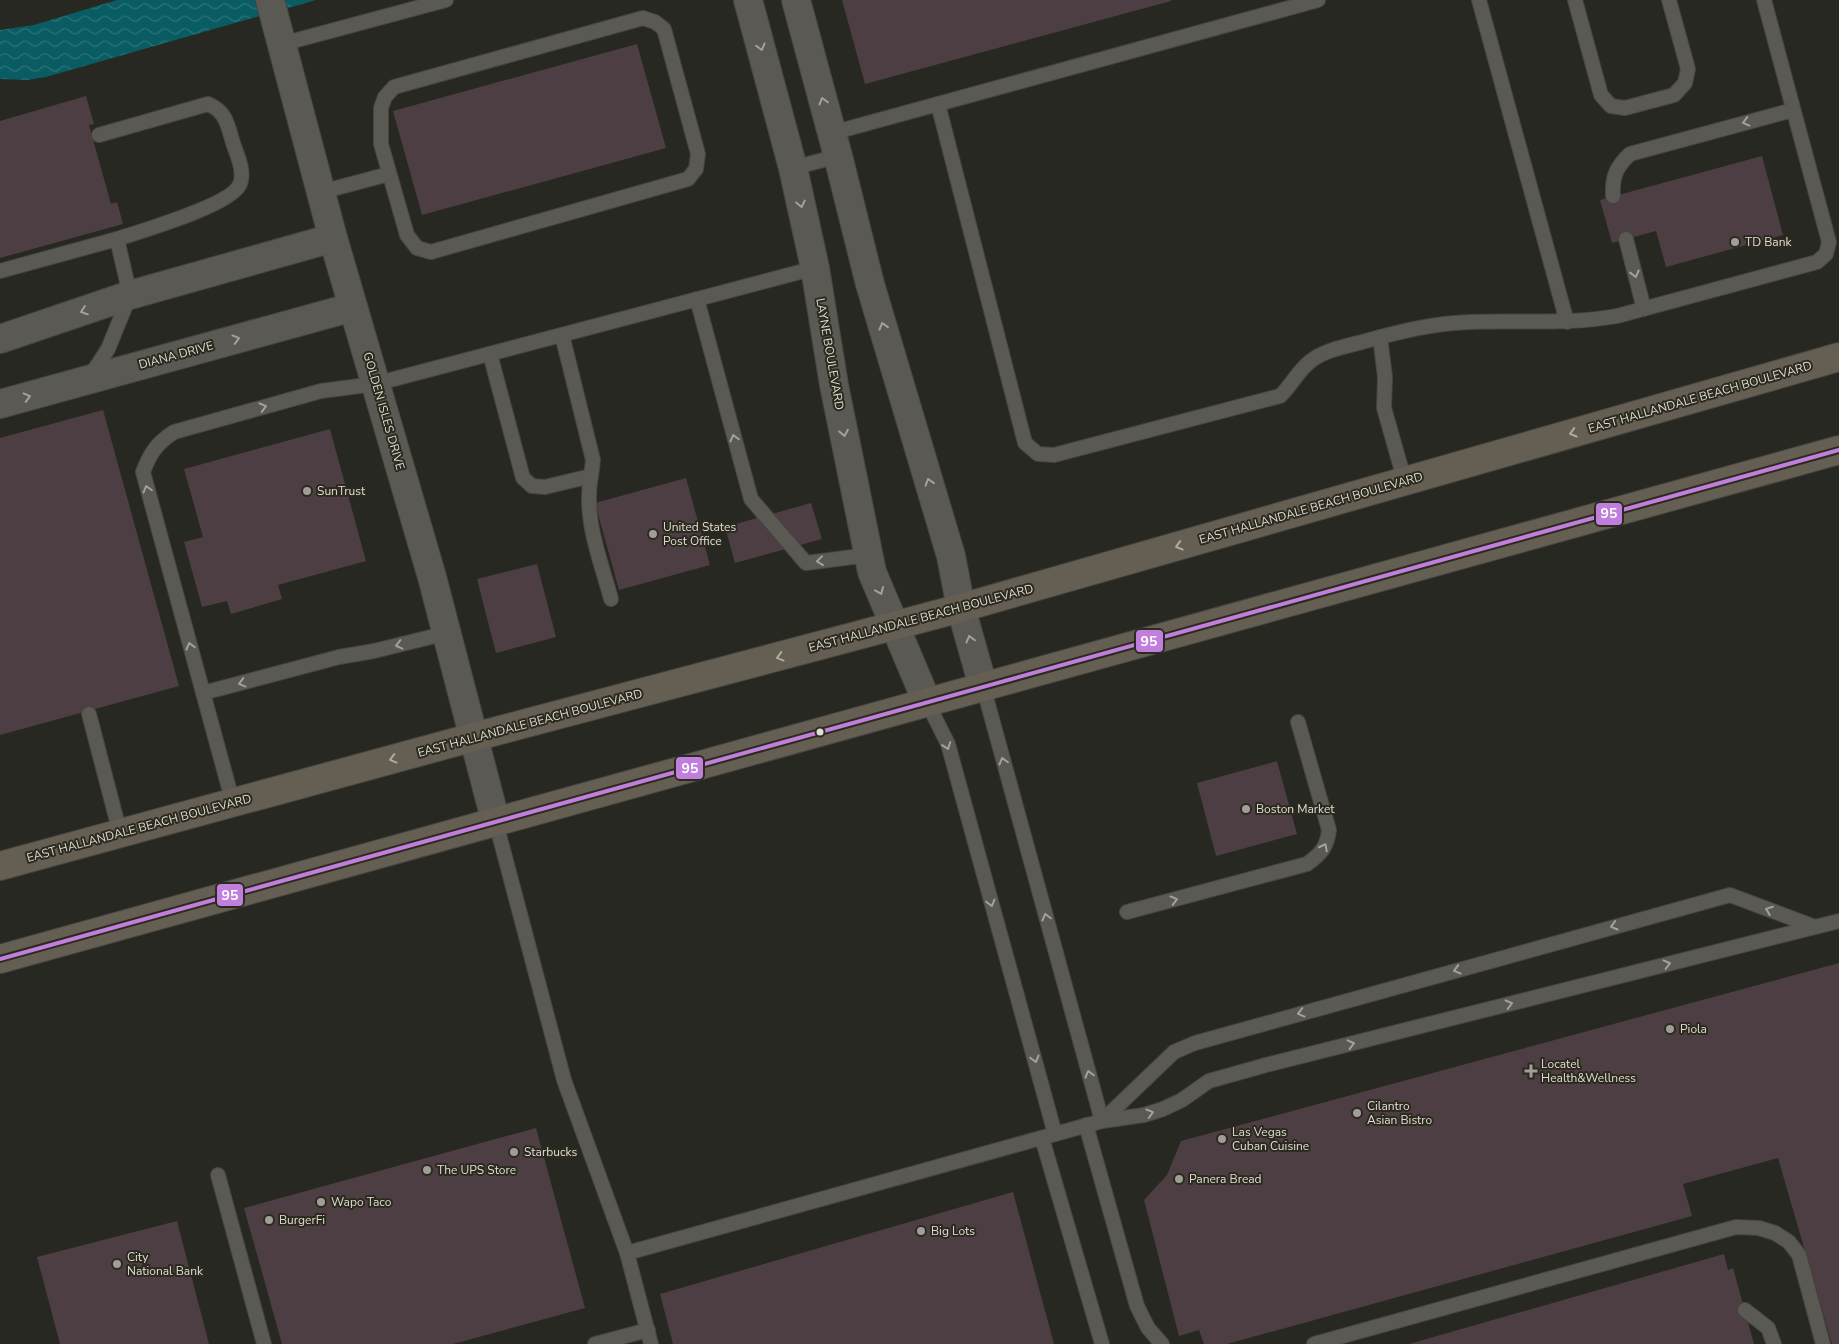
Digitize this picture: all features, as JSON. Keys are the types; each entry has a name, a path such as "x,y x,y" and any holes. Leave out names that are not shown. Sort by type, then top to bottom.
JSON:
{"main road":[{"name":"EAST HALLANDALE BEACH BOULEVARD","path":"0,866 474,737 961,608 1839,357"},
{"path":"0,959 1836,450"}],"street":[{"name":"LAYNE BOULEVARD","path":"748,0 793,168 815,268 834,385 872,572 927,702"},
{"path":"796,0 870,284 951,556 961,608 983,686"},
{"name":"GOLDEN ISLES DRIVE","path":"276,22 333,238 447,633 496,823"},
{"path":"0,339 130,295 333,238"},
{"name":"DIANA DRIVE","path":"0,404 353,307"}],"lane":[{"path":"276,22 446,0"},
{"path":"793,168 835,144 938,104 1318,0"},
{"path":"1479,0 1567,322"},
{"path":"1575,0 1600,95 1611,106 1625,108 1674,95 1685,84 1688,69 1669,0"},
{"path":"938,104 1025,443 1038,454 1054,455 1280,396 1290,387 1295,376 1313,359 1380,337 1425,325 1469,322 1593,321 1817,262 1826,254 1829,242 1764,0"},
{"path":"643,18 655,22 664,29 698,154 696,169 688,179 431,252 417,248 407,235 389,174 381,144 381,108 385,96 394,87 643,18"},
{"path":"0,271 117,239 214,205 234,194 240,183 241,171 226,117 218,108 208,104 99,135"},
{"path":"1613,196 1612,182 1617,166 1630,154 1793,110"},
{"path":"321,192 389,174"},
{"path":"88,380 108,349 130,295 117,239"},
{"path":"1626,239 1644,309"},
{"path":"233,803 143,472 149,455 159,442 174,432 321,391 375,384 815,268"},
{"path":"697,299 751,499 806,563 868,555"},
{"path":"562,335 593,460 587,495 587,513 611,599"},
{"path":"1380,337 1385,376 1384,408 1405,482"},
{"path":"490,354 523,478 532,486 544,487 591,476"},
{"path":"203,693 340,656 374,651 447,633"},
{"path":"983,686 1102,1121"},
{"path":"927,702 948,744 1049,1136 1099,1340 1112,1344"},
{"path":"89,714 120,834"},
{"path":"1127,912 1307,864 1320,855 1327,843 1329,830 1298,722"},
{"path":"496,823 564,1080 627,1253 651,1344"},
{"path":"1102,1121 1174,1052 1195,1042 1721,897 1730,895 1815,927"},
{"path":"627,1253 1086,1125 1144,1115 1182,1100 1209,1081 1266,1065 1839,920"},
{"path":"1086,1125 1137,1306 1148,1328 1162,1344"},
{"path":"218,1174 264,1344"},
{"path":"1314,1344 1736,1227 1759,1228 1775,1233 1789,1242 1799,1255 1823,1344"},
{"path":"1745,1310 1768,1328 1774,1344"},
{"path":"595,1344 648,1330"}],"water":[{"path":"117,0 316,0 46,77 28,80 0,79 0,30 34,25"}],"building":[{"path":"842,0 1171,0 1171,1 865,84"},
{"path":"637,44 666,148 422,215 393,111"},
{"path":"86,96 94,124 89,125 111,204 117,202 123,224 0,258 0,121"},
{"path":"1762,156 1783,235 1666,267 1656,231 1612,243 1600,200"},
{"path":"103,410 179,686 0,735 0,438"},
{"path":"330,429 366,561 278,585 282,599 231,614 227,601 202,607 184,542 203,537 184,469"},
{"name":"United States Post Office","path":"686,478 710,565 619,590 595,503"},
{"path":"811,503 822,539 735,563 725,527"},
{"path":"537,564 556,637 496,653 477,579"},
{"name":"Boston Market","path":"1277,761 1297,834 1216,856 1197,783"},
{"path":"1839,963 1839,1344 1832,1344 1778,1158 1683,1184 1692,1216 1227,1344 1204,1344 1199,1330 1179,1336 1144,1200 1167,1175 1181,1141"},
{"path":"536,1128 585,1308 453,1344 282,1344 244,1208"},
{"path":"1013,1192 1054,1344 673,1344 660,1294"},
{"path":"177,1221 209,1344 60,1344 37,1257"},
{"path":"1724,1254 1728,1270 1733,1268 1754,1344 1409,1344"}],"transit line":[{"name":"95","path":"0,959 1839,450"}],"place":[{"name":"TD Bank","path":"1735,242"},
{"name":"SunTrust","path":"307,491"},
{"name":"United States Post Office","path":"653,534"},
{"name":"Boston Market","path":"1246,809"},
{"name":"Piola","path":"1670,1029"},
{"name":"Locatel Health&Wellness","path":"1531,1071"},
{"name":"Cilantro Asian Bistro","path":"1357,1113"},
{"name":"Las Vegas Cuban Cuisine","path":"1222,1139"},
{"name":"Starbucks","path":"514,1152"},
{"name":"The UPS Store","path":"427,1170"},
{"name":"Panera Bread","path":"1179,1179"},
{"name":"Wapo Taco","path":"321,1202"},
{"name":"BurgerFi","path":"269,1220"},
{"name":"Big Lots","path":"921,1231"},
{"name":"City National Bank","path":"117,1264"}]}
